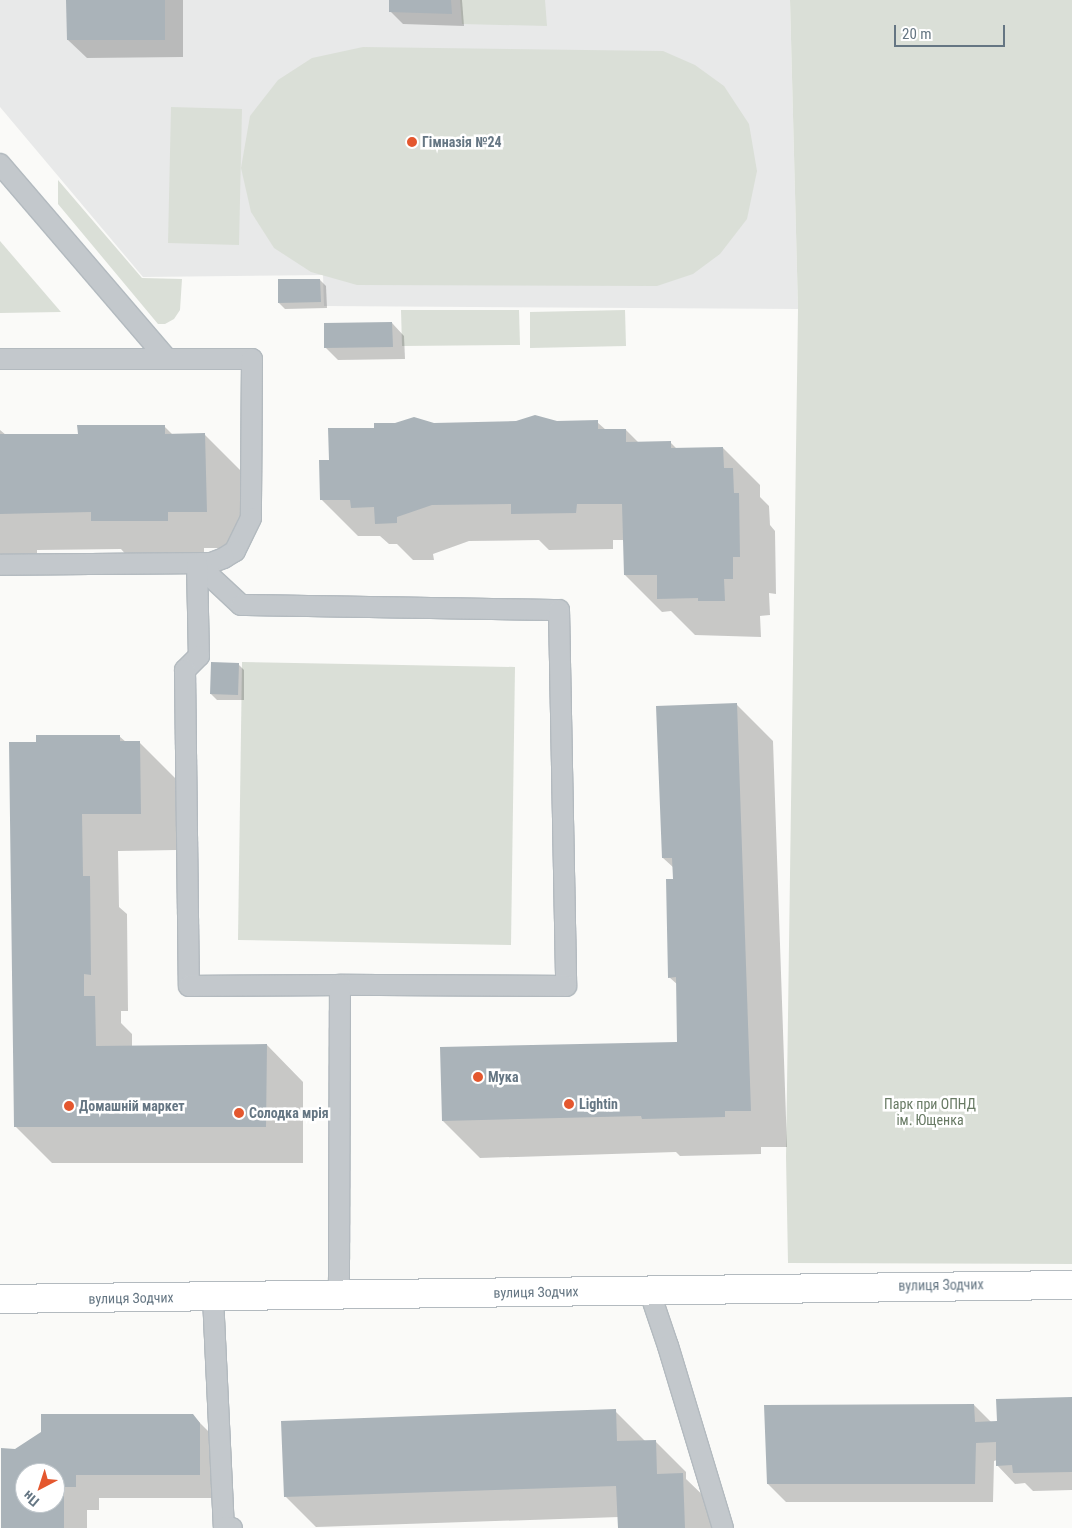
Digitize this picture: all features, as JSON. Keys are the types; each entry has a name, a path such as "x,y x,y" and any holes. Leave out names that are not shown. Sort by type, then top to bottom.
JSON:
{"main road":[{"name":"вулиця Зодчих","path":"0,1299 1072,1284"}],"lane":[{"path":"0,164 166,358"},
{"path":"0,358 252,359 251,518 234,551 224,558 211,563 196,564 0,565"},
{"path":"196,564 241,605 559,610 566,986 189,986 184,670 199,656 196,564"},
{"path":"339,1294 340,985"},
{"path":"649,1290 668,1346 723,1528"},
{"path":"212,1297 224,1527 232,1528"}],"shaded area":[{"name":"Гімназія №24","path":"0,0 790,0 798,309 324,306 323,275 143,277 0,107"}],"green space":[{"path":"460,0 545,0 547,26 462,24"},
{"name":"Парк при ОПНД ім. Ющенка","path":"790,0 1072,0 1072,1264 788,1263 786,1157 798,309"},
{"path":"363,47 663,51 695,65 724,86 749,124 757,171 747,219 720,254 693,274 657,286 357,285 311,272 274,248 251,212 241,168 250,116 278,80 312,58"},
{"path":"171,107 242,109 239,245 168,243"},
{"path":"58,180 142,278 182,279 180,310 174,319 165,324 158,324 58,204"},
{"path":"0,241 61,312 0,313"},
{"path":"401,310 519,310 520,345 402,346"},
{"path":"625,310 626,346 530,348 530,312"},
{"path":"242,662 515,667 511,945 238,940"}],"building":[{"path":"66,0 165,0 165,40 67,40"},
{"path":"389,0 451,0 452,14 389,12"},
{"path":"278,279 320,279 321,302 278,303"},
{"path":"392,322 393,347 324,348 324,323"},
{"path":"535,415 557,421 598,420 598,429 626,429 626,442 671,441 671,448 723,447 724,468 733,468 734,493 739,493 740,557 733,557 733,579 724,579 725,601 698,601 698,598 657,599 657,575 624,575 622,504 577,504 576,513 511,514 511,504 432,505 397,517 397,523 375,524 374,507 351,508 350,500 320,500 319,460 329,460 328,428 374,428 374,423 395,423 414,417 434,423 516,421"},
{"path":"77,425 165,425 165,434 205,433 207,512 168,512 168,521 91,521 91,512 0,514 0,434 78,434"},
{"path":"211,662 239,663 238,695 210,694"},
{"path":"737,703 751,1111 725,1111 725,1117 642,1119 641,1116 442,1121 440,1047 677,1042 676,977 668,978 666,879 673,879 672,858 662,858 656,706"},
{"path":"36,735 120,735 120,741 140,741 141,814 82,814 83,876 90,876 91,975 84,974 84,996 95,996 96,1046 267,1044 266,1127 14,1127 9,742 36,742"},
{"path":"1072,1397 1072,1472 1013,1473 1012,1465 996,1466 996,1442 976,1443 975,1484 767,1484 764,1405 974,1404 975,1422 997,1421 996,1399"},
{"path":"616,1409 617,1441 656,1440 657,1474 683,1473 685,1528 618,1528 616,1486 284,1497 281,1421"},
{"path":"41,1414 193,1414 200,1423 200,1475 76,1475 76,1487 65,1487 65,1463 15,1463 15,1513 64,1513 64,1528 1,1528 1,1448 15,1449 41,1432"}],"place":[{"name":"Гімназія №24","path":"412,142"},
{"name":"Мука","path":"478,1077"},
{"name":"Lightin","path":"569,1104"},
{"name":"Домашній маркет","path":"69,1106"},
{"name":"Солодка мрія","path":"239,1113"}]}
